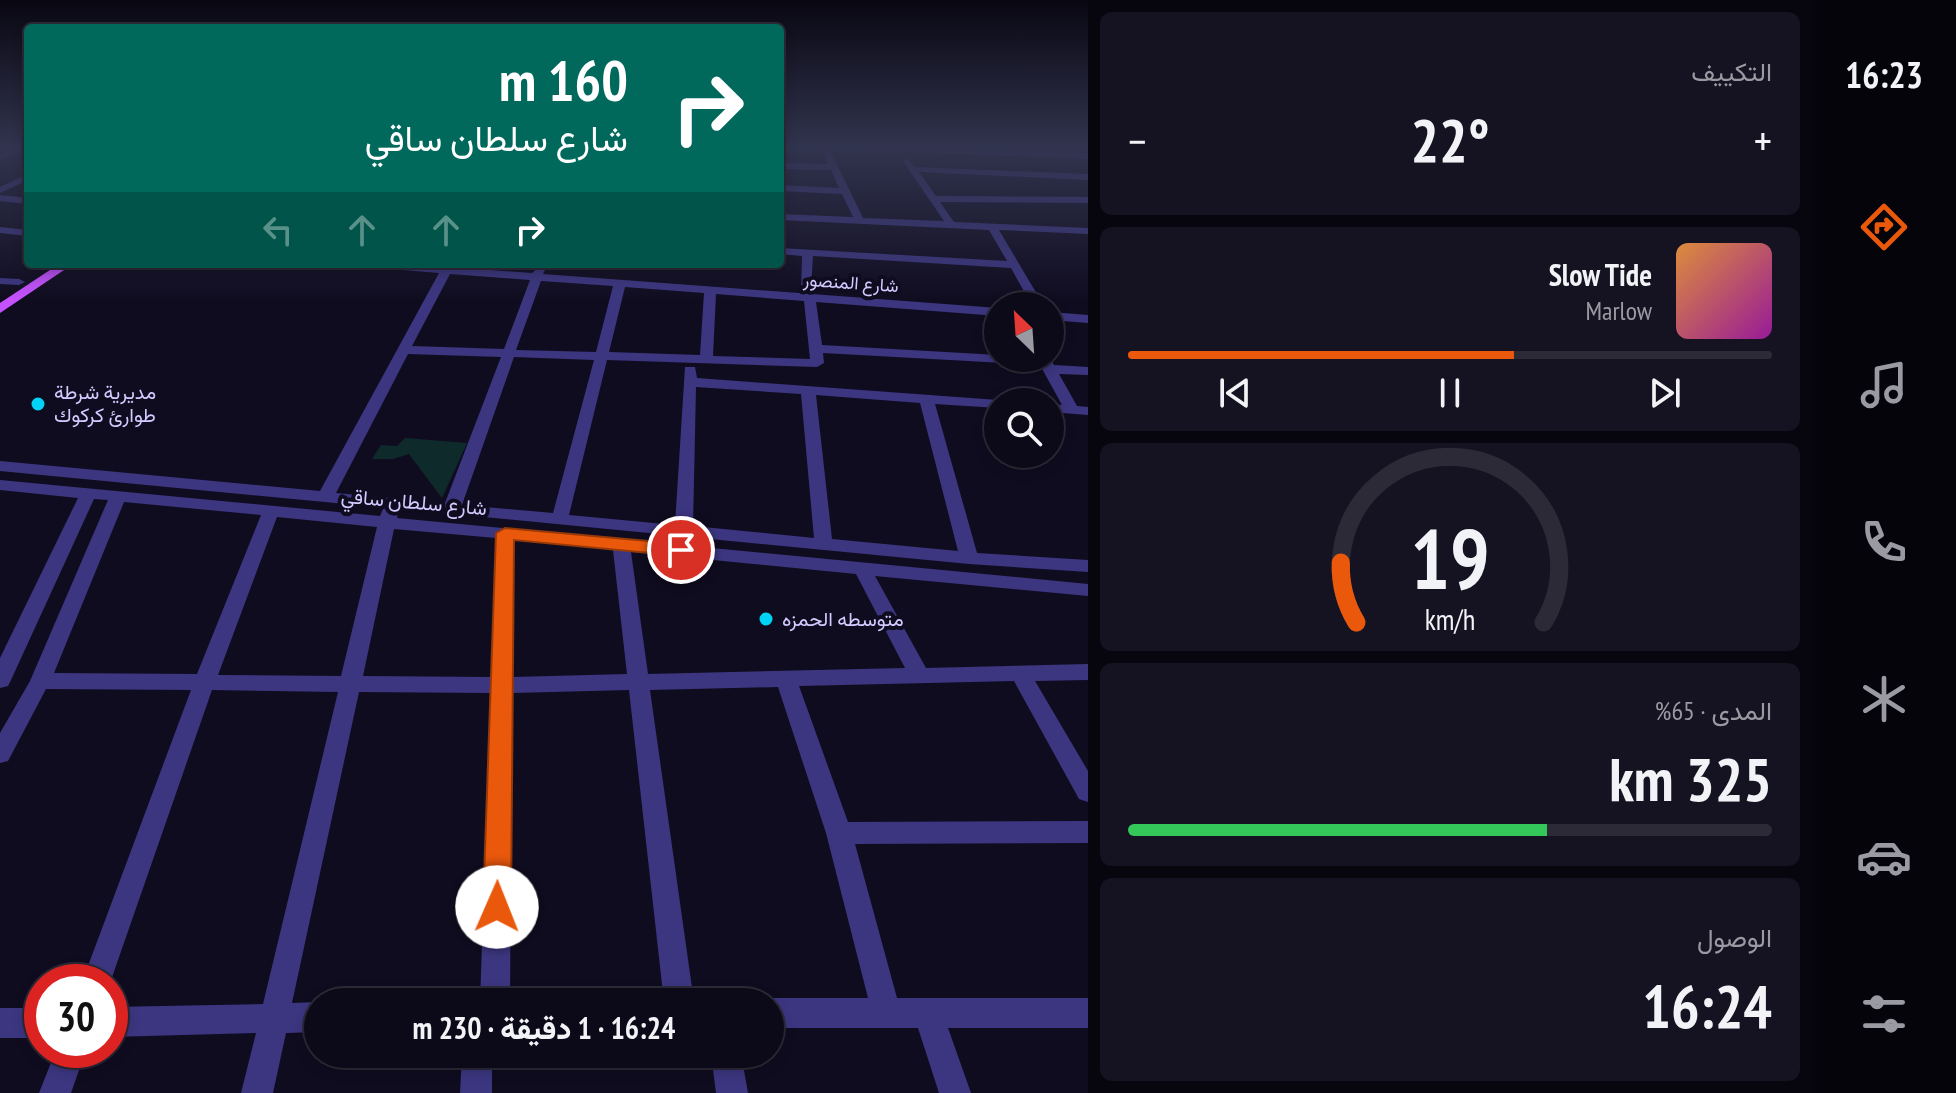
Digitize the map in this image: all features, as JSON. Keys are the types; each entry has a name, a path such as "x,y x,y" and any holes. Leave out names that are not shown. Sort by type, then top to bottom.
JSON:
{"main road":[{"path":"0,295 40,268"},
{"path":"0,309 61,268"}],"street":[{"path":"849,199 859,220"},
{"path":"932,199 951,225"},
{"path":"933,199 1088,200"},
{"path":"1031,200 1041,211"},
{"path":"784,219 831,237 1015,265"},
{"path":"784,251 808,253 859,220 1088,231"},
{"path":"1050,220 1059,229"},
{"path":"992,226 1030,292"},
{"path":"0,230 24,231"},
{"path":"406,350 817,363 807,294 808,253"},
{"name":"شارع المنصور","path":"406,268 537,275 573,268 807,294 984,305"},
{"name":"شارع المنصور","path":"494,268 619,286 807,294"},
{"path":"326,496 445,272"},
{"path":"452,508 537,275"},
{"path":"0,281 19,282"},
{"path":"560,518 619,286"},
{"path":"684,530 690,382 698,359 710,291"},
{"name":"شارع المنصور","path":"945,304 984,310"},
{"path":"1064,310 1088,311"},
{"path":"1064,317 1088,319"},
{"path":"815,349 984,359"},
{"path":"1064,366 1088,371"},
{"path":"1051,372 1072,409"},
{"path":"690,382 984,403"},
{"path":"808,391 823,543"},
{"path":"926,399 969,558"},
{"path":"1064,409 1088,411"},
{"path":"0,466 326,496 390,512 452,508 969,558 1088,566"},
{"name":"شارع سلطان ساقي","path":"0,485 271,511 390,512 505,533 1088,590"},
{"path":"0,680 89,493"},
{"path":"0,754 40,681 118,496"},
{"path":"103,964 204,684 271,511"},
{"path":"257,1093 390,512"},
{"path":"495,988 505,533"},
{"path":"621,544 677,988"},
{"path":"862,568 920,676"},
{"path":"40,681 502,685 1088,672"},
{"path":"1020,674 1088,792"},
{"path":"786,679 839,833 886,1013"},
{"path":"839,833 1088,832"},
{"path":"784,1013 1088,1013"},
{"path":"928,1013 955,1093"},
{"path":"128,1022 304,1017"},
{"path":"0,1023 24,1023"},
{"path":"55,1093 64,1068"},
{"path":"476,1093 477,1068"},
{"path":"728,1068 732,1093"}],"green space":[{"path":"405,438 467,443 442,498 409,454 393,459 372,459 381,445 397,446"}],"place":[{"name":"مديرية شرطة طوارئ كركوك","path":"38,404"},
{"name":"متوسطه الحمزه","path":"766,619"}],"route":[{"path":"497,907 505,533 681,550"}]}
